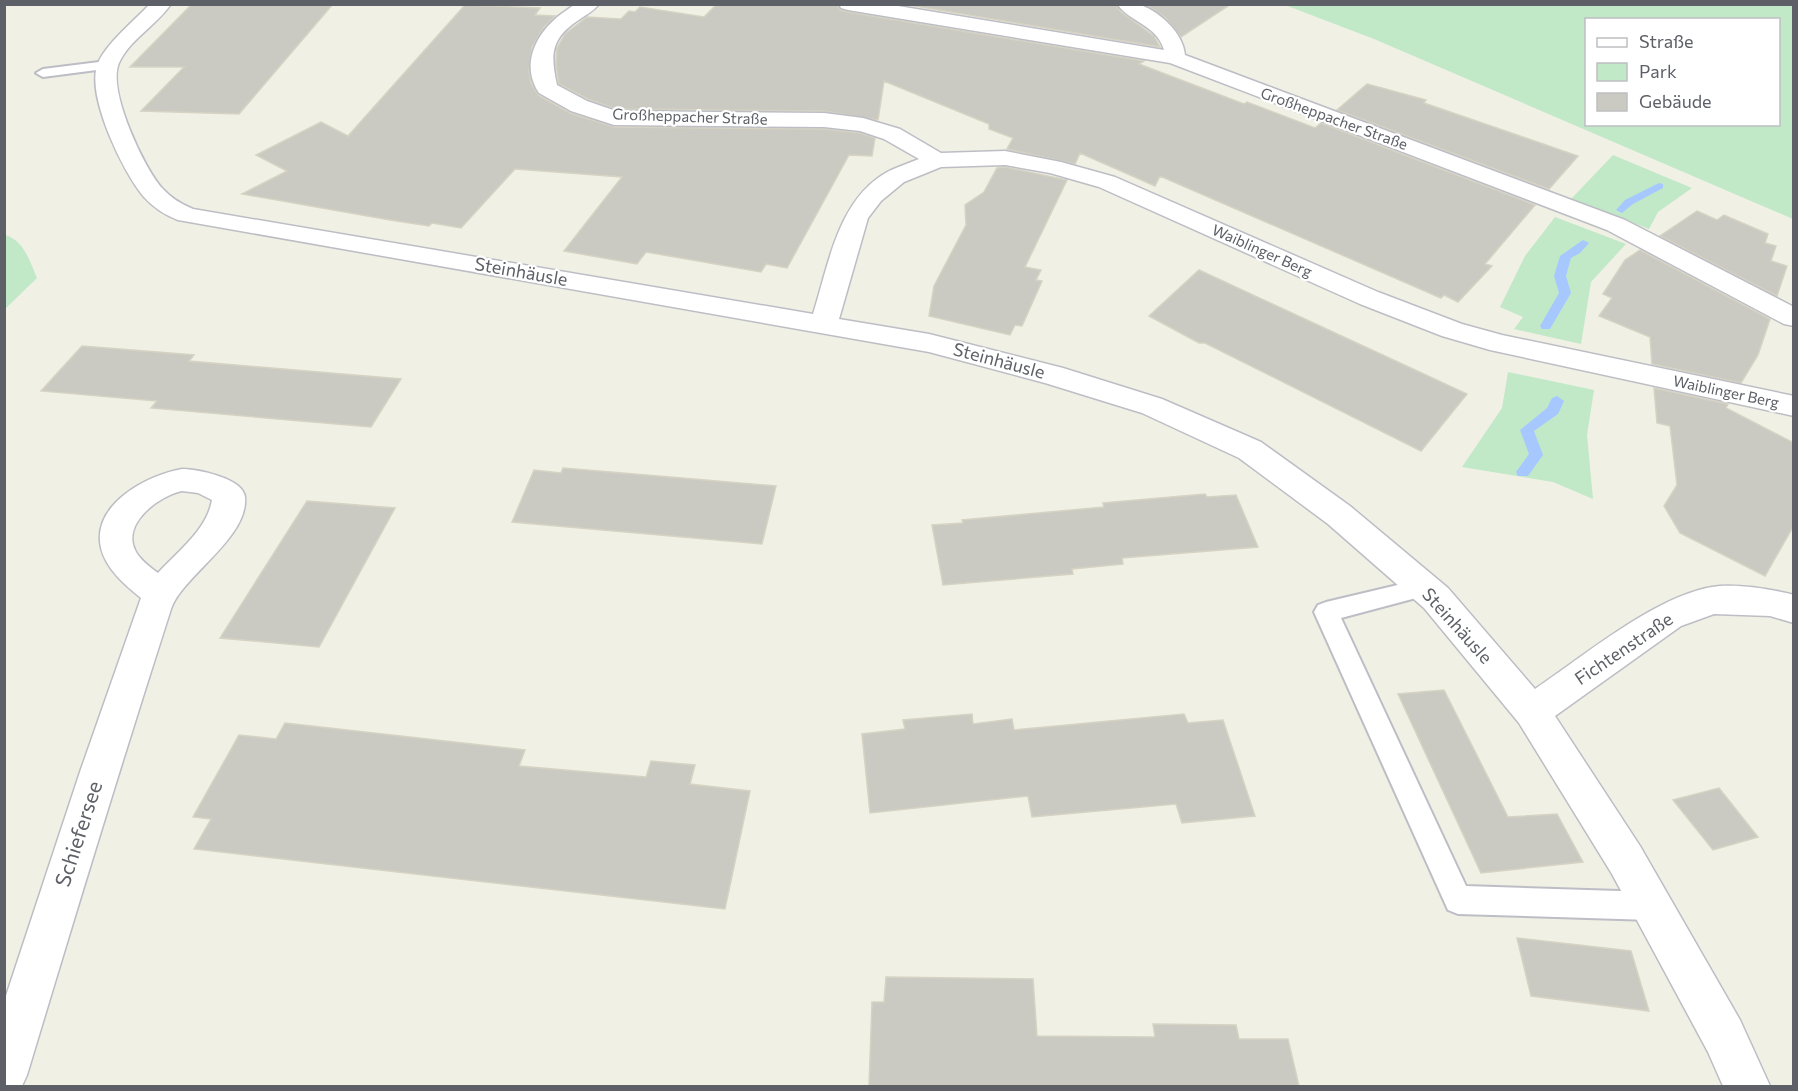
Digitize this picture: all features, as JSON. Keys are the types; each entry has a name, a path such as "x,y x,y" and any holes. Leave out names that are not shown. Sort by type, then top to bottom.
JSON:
{"street":[{"path":"107,65 133,33 162,4"},
{"name":"Großheppacher Straße","path":"591,4 568,17 547,39 542,60 547,88 579,106 614,118 824,120 863,125 892,134 937,160"},
{"name":"Großheppacher Straße","path":"848,4 1175,58 1616,225 1794,318"},
{"path":"1126,4 1170,35 1176,46 1175,58"},
{"name":"Steinhäusle","path":"107,65 106,93 118,126 151,189 169,208 187,215 824,323 929,343 1053,375 1152,406 1250,450 1339,515 1436,598 1532,712 1626,860 1724,1036 1747,1086"},
{"name":"Waiblinger Berg","path":"824,323 856,218 872,196 896,177 937,160 1005,158 1053,167 1107,182 1369,298 1452,330 1500,344 1794,406"},
{"name":"Schiefersee","path":"4,1075 99,772 159,594"},
{"name":"Fichtenstraße","path":"1532,712 1669,616 1713,600 1770,602 1794,609"}],"lane":[{"path":"43,73 107,65"},
{"path":"1423,588 1326,612 1458,900 1651,906"}],"green space":[{"path":"1285,5 1793,5 1793,219 1374,39"},
{"path":"1613,155 1692,188 1658,212 1649,229 1571,199"},
{"path":"1555,217 1626,244 1591,282 1581,344 1514,329 1523,317 1500,307 1525,256"},
{"path":"5,235 22,247 37,278 5,309"},
{"path":"1508,372 1594,390 1587,435 1593,499 1553,482 1462,467 1502,408"}],"building":[{"path":"192,4 333,4 239,114 141,111 184,67 130,67"},
{"path":"717,4 837,4 840,10 848,12 1144,61 1139,64 1315,128 1321,123 1535,205 1485,264 1492,266 1458,302 1444,295 1441,298 1160,176 1155,186 1080,153 1075,164 1007,149 1013,138 989,129 989,124 884,81 878,120 824,111 616,109 588,99 559,84 556,64 557,48 565,34 587,17 621,19 629,11 635,12 640,7 704,17"},
{"path":"903,4 1115,4 1121,12 1154,36 1160,47"},
{"path":"1145,4 1231,4 1181,37 1165,17"},
{"path":"465,5 540,8 535,15 555,16 544,27 532,47 529,71 531,83 538,95 570,113 614,127 824,129 860,133 875,138 872,156 849,155 787,268 766,264 761,272 646,252 637,264 564,251 622,177 515,169 461,228 390,220 242,194 287,171 256,155 321,122 348,136"},
{"path":"1367,84 1426,100 1424,103 1578,156 1549,189 1337,110"},
{"path":"1005,167 1067,180 1025,267 1041,270 1036,280 1042,281 1022,326 1015,325 1010,335 929,316 934,286 966,225 965,205 984,192 997,168"},
{"path":"1697,211 1717,220 1724,215 1768,234 1765,243 1776,246 1771,261 1787,266 1777,296 1660,236"},
{"path":"1640,250 1770,319 1758,355 1741,383 1652,364 1650,337 1599,316 1612,298 1603,294 1625,260"},
{"path":"1199,270 1467,394 1421,451 1205,343 1199,343 1149,316"},
{"path":"82,346 194,355 189,361 401,379 371,427 151,408 157,401 41,391"},
{"path":"1654,388 1728,404 1726,408 1794,443 1794,525 1765,576 1680,533 1664,506 1677,485 1670,426 1657,423"},
{"path":"563,468 776,486 762,544 512,522 534,470 561,473"},
{"path":"1205,494 1207,497 1236,495 1258,547 1122,558 1123,564 1072,569 1073,574 943,585 932,525 963,523 962,520 1104,507 1103,503"},
{"path":"307,501 395,508 319,647 220,638"},
{"path":"1444,690 1508,817 1557,814 1583,862 1481,873 1398,694"},
{"path":"972,714 973,724 1012,719 1014,730 1184,714 1188,723 1223,720 1255,816 1182,823 1176,804 1032,817 1028,796 870,813 862,734 905,729 903,720"},
{"path":"285,723 525,750 519,766 646,777 651,761 695,765 690,784 750,791 725,909 194,849 211,819 193,817 239,735 276,739"},
{"path":"1719,788 1758,837 1713,850 1673,800"},
{"path":"1517,938 1631,951 1649,1011 1531,996"},
{"path":"886,977 1033,979 1037,1036 1155,1037 1153,1024 1236,1025 1239,1039 1288,1039 1299,1086 869,1086 872,1002 884,1002"}],"waterway":[{"path":"1622,210 1629,202 1659,186"},
{"path":"1546,326 1565,293 1560,276 1566,256 1576,251 1583,243"},
{"path":"1523,472 1536,455 1527,430 1553,411 1557,401"}]}
